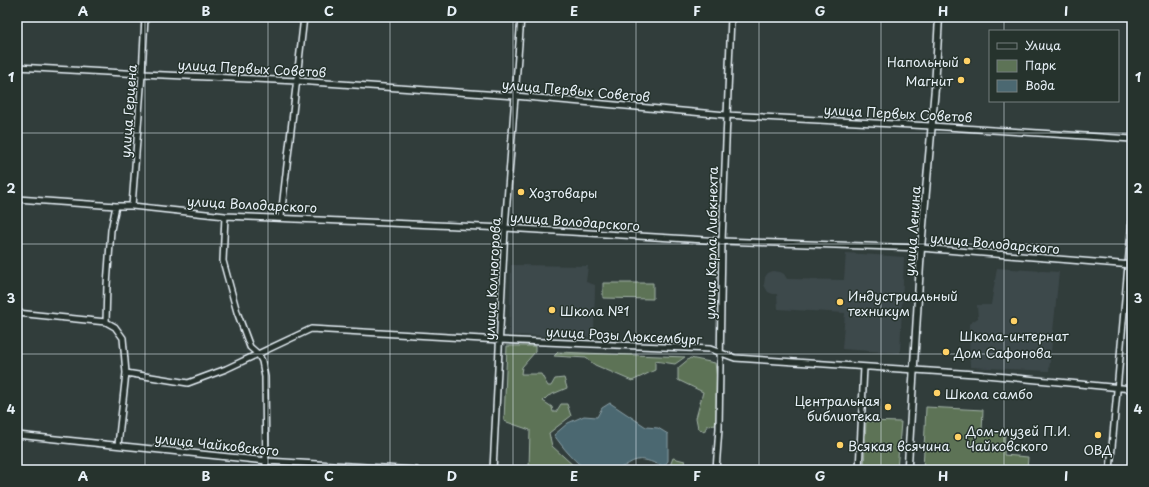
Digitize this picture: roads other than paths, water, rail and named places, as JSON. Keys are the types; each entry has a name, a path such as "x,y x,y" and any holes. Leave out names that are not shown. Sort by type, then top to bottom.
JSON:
{"street":[{"name":"улица Герцена","path":"132,206 145,17"},
{"path":"281,217 304,17"},
{"name":"улица Колногорова","path":"493,470 505,228 520,17"},
{"name":"улица Карла Либкнехта","path":"716,470 719,428 726,115 731,17"},
{"name":"улица Ленина","path":"909,470 908,464 913,370 921,248 935,88 939,17"},
{"name":"улица Первых Советов","path":"17,67 297,81 515,96 726,115 1132,139"},
{"name":"улица Володарского","path":"17,199 132,206 225,216 281,217 505,228 722,241 921,248 1130,265"},
{"path":"106,322 106,286 111,230 116,206"},
{"path":"225,216 223,261 237,312 250,347 258,354 262,361 266,377 266,470"},
{"path":"1110,470 1130,265 1132,220"},
{"path":"17,313 106,322 119,330 123,338 126,373 118,445"},
{"name":"улица Розы Люксембург","path":"126,373 188,383 226,369 311,329 710,350 735,358 1043,380 1132,389"},
{"path":"859,470 864,367"},
{"name":"улица Чайковского","path":"17,435 267,460 416,470"}],"water":[{"path":"610,403 646,427 658,428 668,434 668,461 664,466 647,460 640,460 617,469 592,471 584,468 574,460 554,435 568,423 584,416 597,417 602,408"}],"place":[{"name":"Напольный","path":"967,61"},
{"name":"Магнит","path":"961,80"},
{"name":"Хозтовары","path":"521,192"},
{"name":"Индустриальный техникум","path":"840,302"},
{"name":"Школа №1","path":"552,310"},
{"name":"Школа-интернат","path":"1014,321"},
{"name":"Дом Сафонова","path":"946,352"},
{"name":"Школа самбо","path":"937,393"},
{"name":"Центральная библиотека","path":"888,407"},
{"name":"ОВД","path":"1098,435"},
{"name":"Дом-музей П.И. Чайковского","path":"958,437"},
{"name":"Всякая всячина","path":"840,445"}]}
